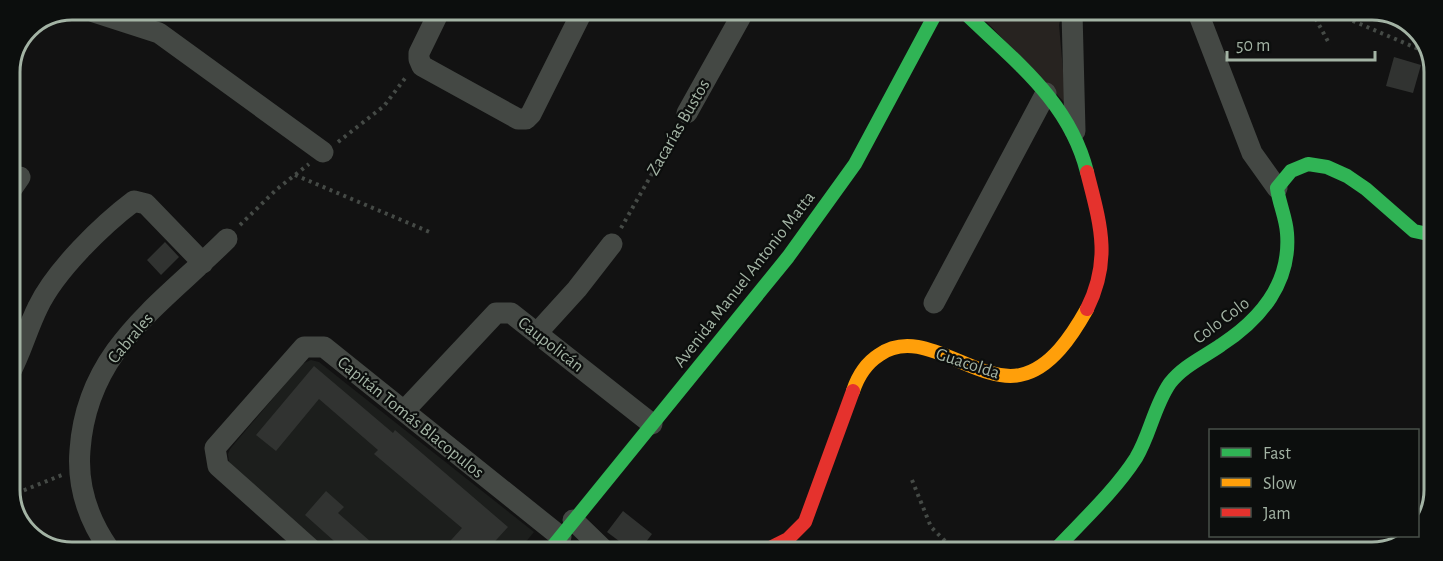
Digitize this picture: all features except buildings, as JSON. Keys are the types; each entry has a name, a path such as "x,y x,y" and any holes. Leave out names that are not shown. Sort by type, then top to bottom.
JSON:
{"street":[{"path":"119,20 159,33 323,153"},
{"path":"435,20 422,48 419,59 422,66 518,119 526,119 536,105 578,20"},
{"name":"Zacarías Bustos","path":"687,113 739,20"},
{"name":"Avenida Manuel Antonio Matta","path":"561,536 788,257 855,164 932,20"},
{"name":"Guacolda","path":"785,542 806,522 858,376 867,362 876,354 888,347 907,345 923,348 993,374 1010,376 1026,374 1044,364 1059,350 1085,313 1101,273 1103,253 1088,176 1075,135 1046,93 972,20"},
{"name":"Guacolda","path":"1072,20 1075,135"},
{"path":"1201,20 1252,153 1277,188 1282,179 1291,172 1304,166 1322,164 1345,173 1414,231 1423,235"},
{"path":"934,303 1046,93"},
{"name":"Colo Colo","path":"1062,542 1134,460 1147,438 1163,395 1172,381 1187,367 1246,328 1267,308 1280,282 1286,257 1287,233 1277,188"},
{"path":"20,353 39,306 57,278 73,257 134,201 146,204 203,263"},
{"name":"Cabrales","path":"104,542 87,509 79,471 82,426 91,393 109,359 129,332 226,239"},
{"path":"537,333 577,289 612,244"},
{"name":"Caupolicán","path":"404,411 496,313 511,313 652,424"},
{"name":"Capitán Tomás Blacopulos","path":"303,542 218,466 215,448 304,347 324,347 561,536"},
{"path":"561,536 579,542"}],"path":[{"path":"1316,20 1330,45"},
{"path":"1351,20 1418,49"},
{"path":"226,239 277,189 384,106 419,59"},
{"name":"Zacarías Bustos","path":"612,244 687,113"},
{"path":"295,175 432,233"},
{"path":"20,494 60,476 79,471"},
{"path":"912,480 931,527 946,542"}],"shaded area":[{"path":"985,20 1060,20 1066,104"},
{"path":"311,360 319,362 534,532 526,542 318,542 236,470 229,462 228,454 302,364"}],"traffic: fast":[{"path":"556,542 788,257 855,164 932,20"},
{"path":"973,20 1019,64 1053,102 1079,146 1087,172"},
{"path":"1063,542 1108,494 1136,458 1160,401 1175,377 1235,335 1261,311 1270,298 1284,268 1287,251 1287,233 1277,188 1291,171 1308,164 1327,167 1347,176 1366,189 1414,231 1423,233"}],"traffic: slow":[{"path":"853,391 866,366 879,355 896,347 913,346 931,350 985,371 1003,375 1020,375 1042,366 1051,358 1075,329 1087,309"}],"traffic: jam":[{"path":"1087,172 1101,241 1099,274 1087,309"},
{"path":"782,542 805,522 853,391"}]}
